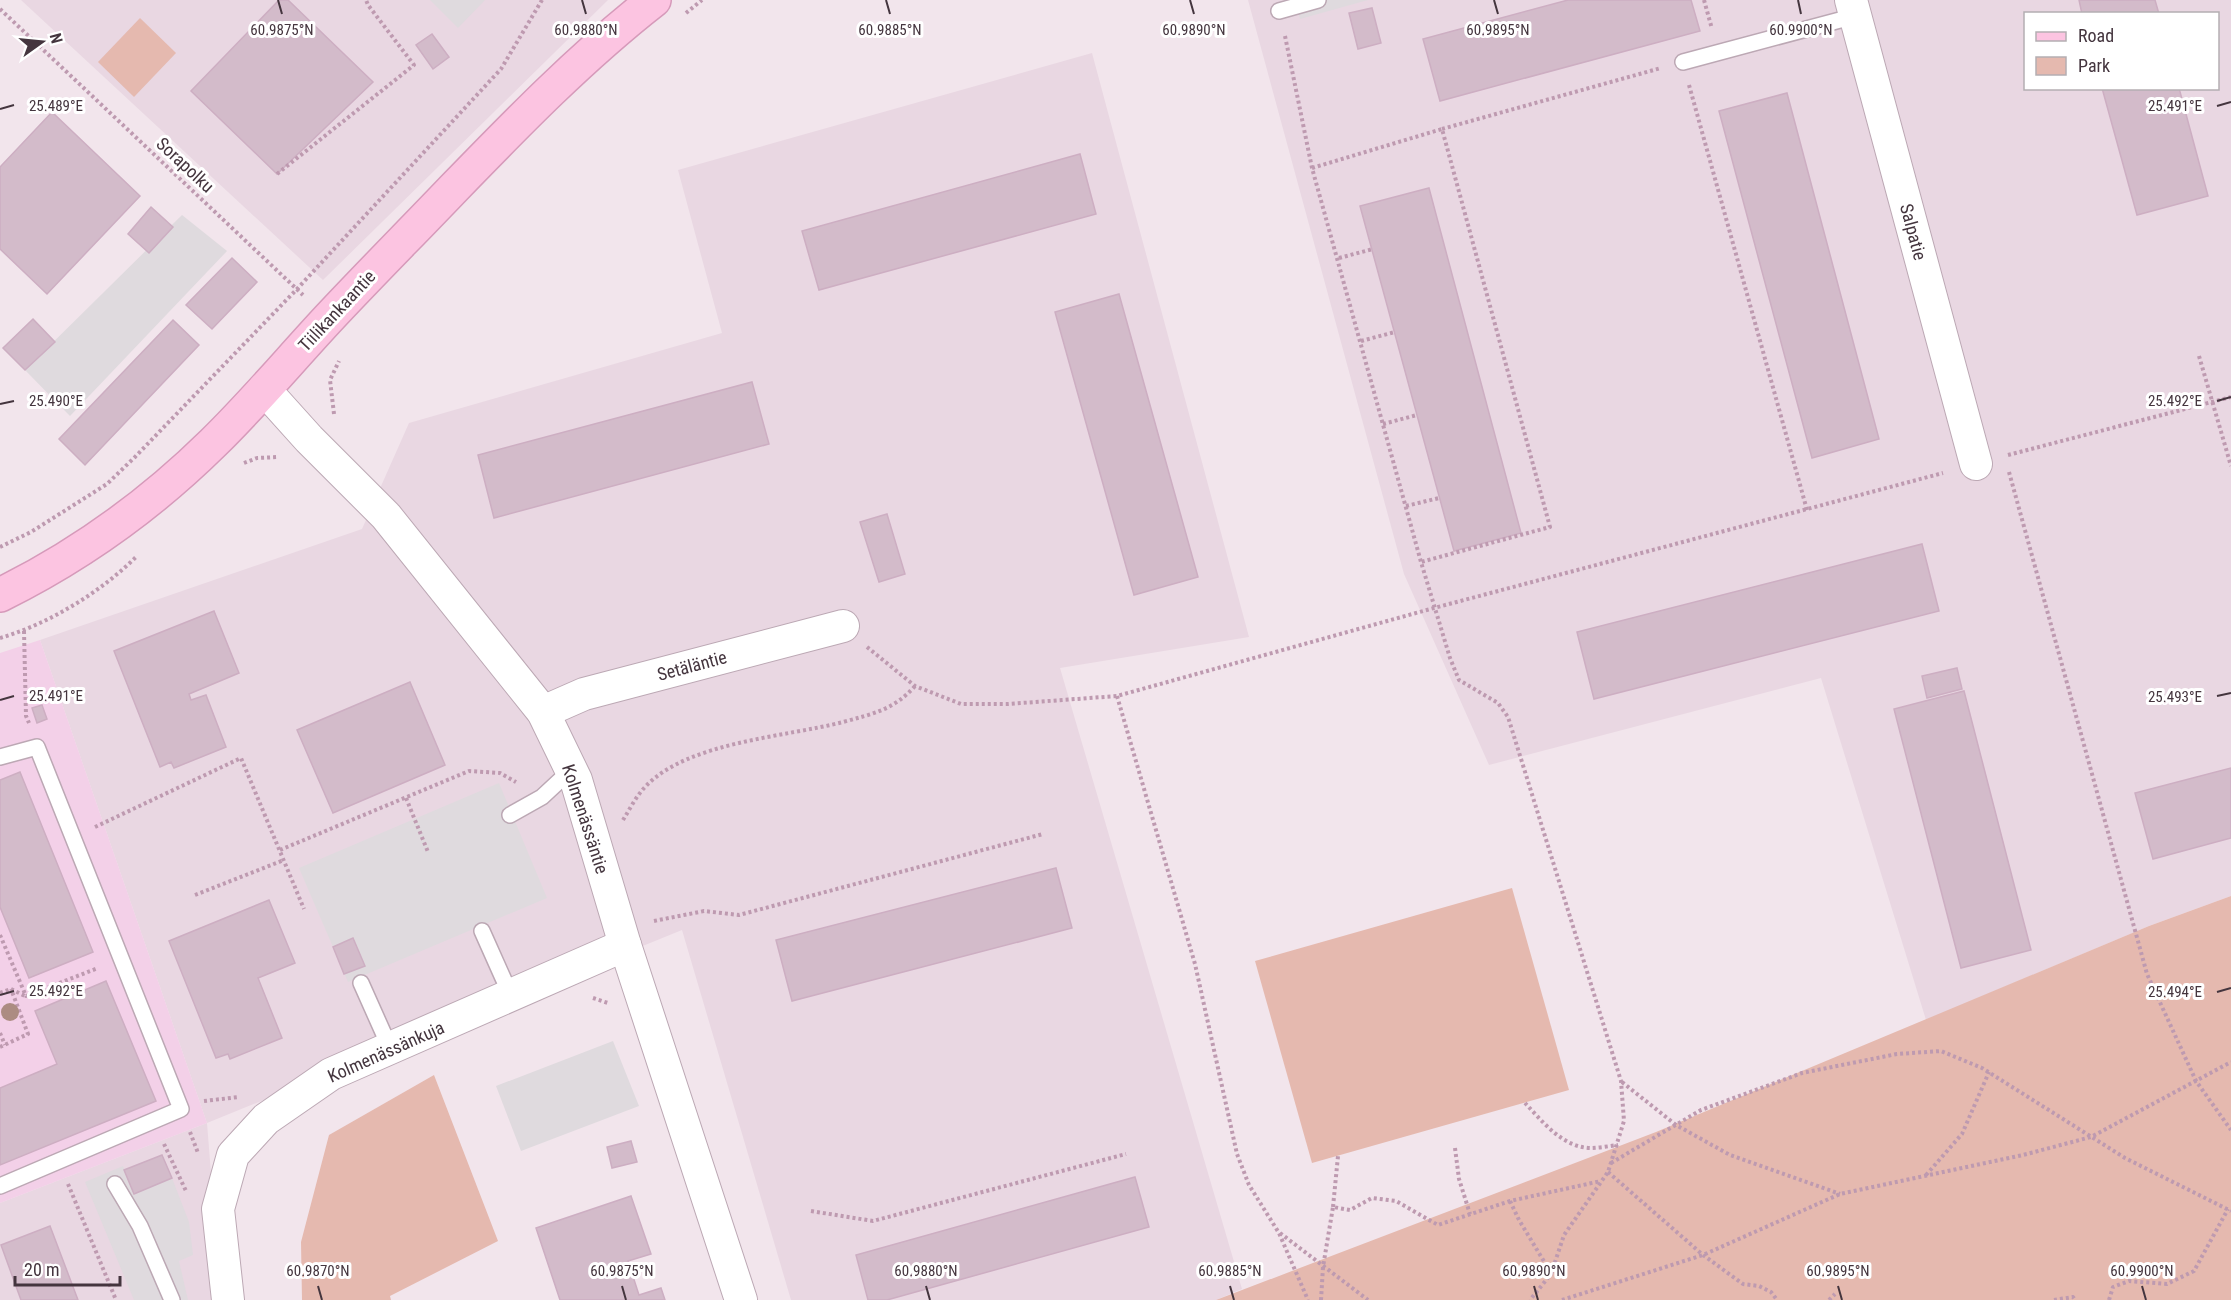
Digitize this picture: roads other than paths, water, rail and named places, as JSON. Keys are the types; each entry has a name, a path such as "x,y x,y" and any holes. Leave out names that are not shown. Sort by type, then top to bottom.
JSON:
{"street":[{"name":"Tiilikankaantie","path":"0,595 63,561 135,511 214,443 328,320 548,93 621,25 654,0"},
{"name":"Salpatie","path":"1853,8 1990,460"},
{"name":"Kolmenässäntie","path":"264,389 309,439 386,516 543,712 576,780 635,934 741,1300"},
{"name":"Setäläntie","path":"543,712 584,694 843,626"},
{"name":"Kolmenässänkuja","path":"228,1300 218,1209 233,1155 266,1119 331,1074 511,996 635,934"}],"lane":[{"path":"1280,10 1318,0"},
{"path":"1683,62 1853,8"},
{"path":"0,757 37,747 179,1105 154,1121 0,1186"},
{"path":"510,815 542,796 571,770"},
{"path":"482,930 511,996"},
{"path":"361,983 390,1048"},
{"path":"115,1184 140,1226 172,1300"}]}
